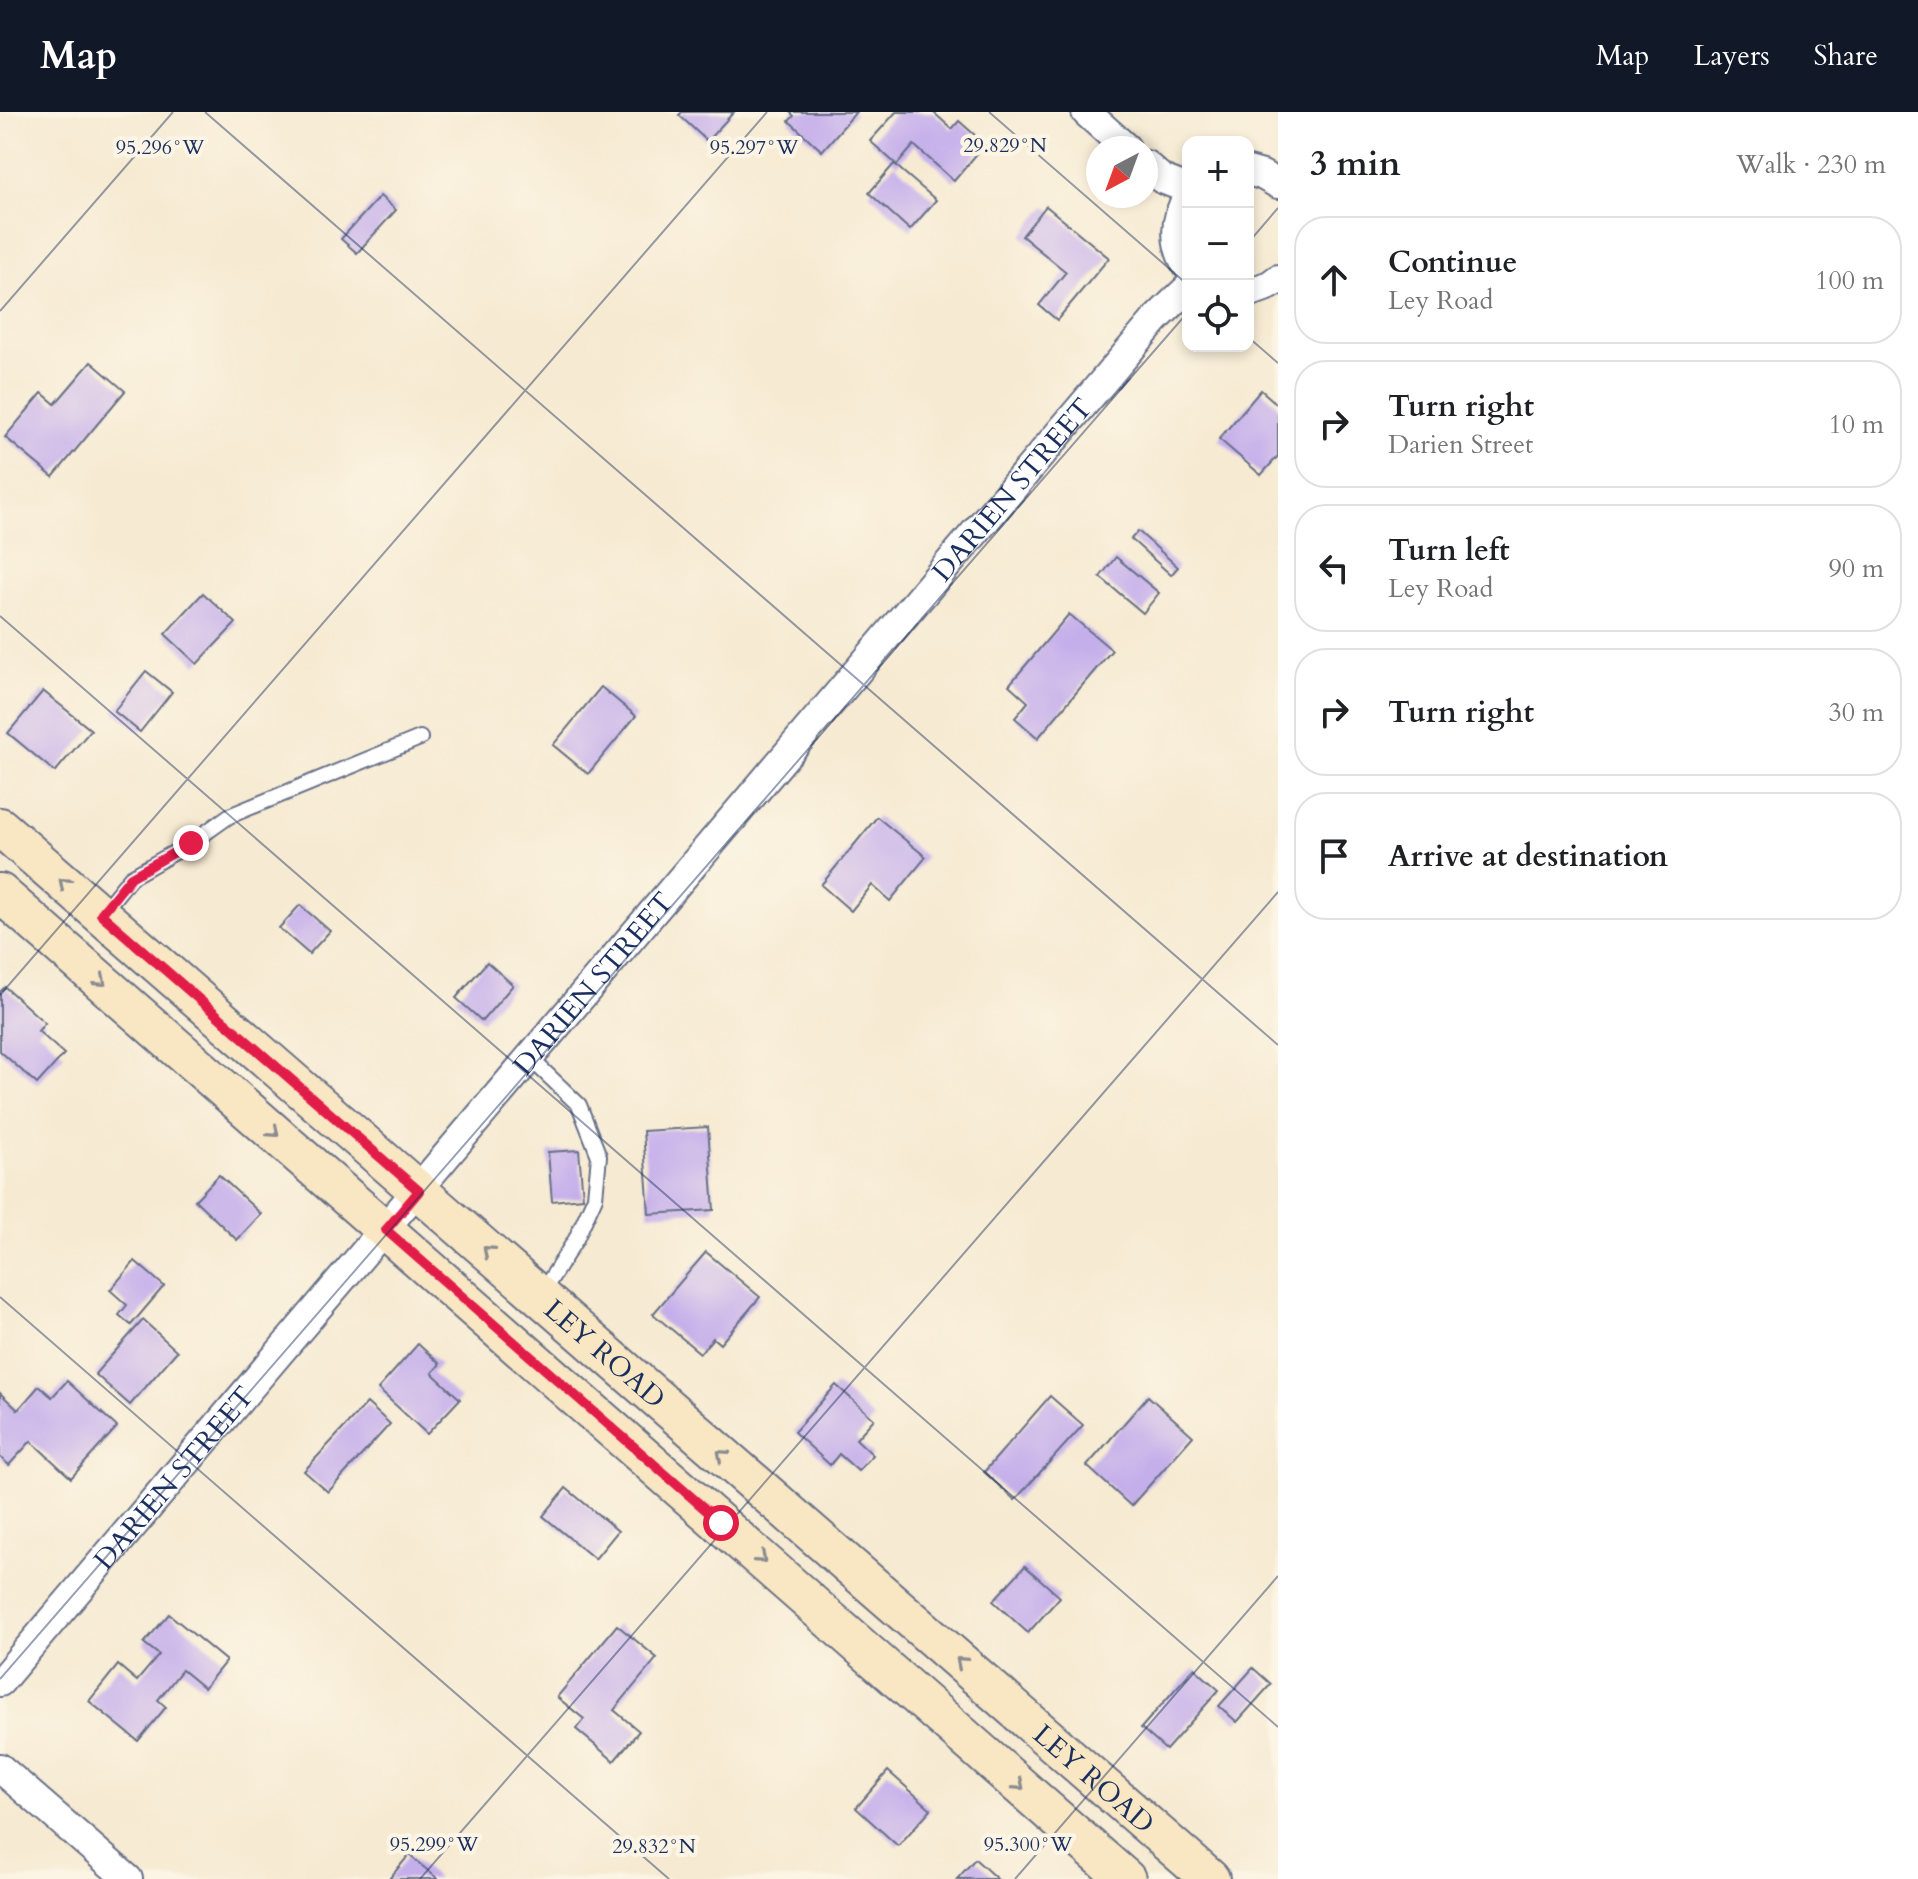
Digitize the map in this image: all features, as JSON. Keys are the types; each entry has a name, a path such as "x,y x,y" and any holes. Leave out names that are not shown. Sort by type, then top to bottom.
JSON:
{"main road":[{"name":"LEY ROAD","path":"0,827 1210,1879"},
{"path":"0,890 31,854"},
{"name":"LEY ROAD","path":"0,890 1126,1879"},
{"path":"721,1523 757,1485"},
{"path":"971,1743 1009,1704"}],"street":[{"path":"1086,112 1113,136"},
{"path":"1254,173 1278,184"},
{"path":"1158,176 1182,187"},
{"path":"1182,205 1176,226 1182,254"},
{"path":"1254,291 1278,279"},
{"name":"DARIEN STREET","path":"0,1682 1156,319 1182,294"},
{"path":"0,1768 128,1879"}],"lane":[{"path":"101,914 131,877 191,843 229,816 420,738"},
{"path":"531,1059 579,1105 599,1156 595,1197 576,1239 540,1296"}],"building":[{"path":"682,112 734,112 707,141 679,115"},
{"path":"790,112 856,112 822,151 789,121 794,116"},
{"path":"896,112 933,112 952,129 959,121 985,144 954,181 914,145 897,165 870,141"},
{"path":"894,164 936,200 910,230 869,193"},
{"path":"380,196 396,210 357,253 341,239"},
{"path":"1046,206 1109,258 1057,320 1039,305 1066,272 1022,236"},
{"path":"91,362 125,391 53,477 5,437 42,393 55,404"},
{"path":"1261,390 1278,405 1278,456 1261,475 1219,439"},
{"path":"1138,531 1178,567 1171,575 1131,539"},
{"path":"1116,557 1159,593 1143,613 1100,577"},
{"path":"203,593 236,623 197,664 165,634"},
{"path":"1069,614 1112,650 1038,738 1015,718 1028,702 1009,685"},
{"path":"146,671 172,692 140,732 114,711"},
{"path":"601,687 636,716 588,774 553,745"},
{"path":"43,691 91,730 55,772 8,733"},
{"path":"877,817 926,857 890,901 872,885 851,911 821,885"},
{"path":"300,905 330,931 309,954 279,928"},
{"path":"487,962 513,985 482,1021 456,998"},
{"path":"5,987 45,1023 38,1031 64,1054 37,1084 0,1051 0,992"},
{"path":"708,1127 714,1210 649,1214 643,1131"},
{"path":"579,1150 583,1198 552,1201 548,1152"},
{"path":"219,1175 261,1214 237,1240 195,1200"},
{"path":"706,1252 760,1297 720,1344 713,1338 700,1353 653,1314"},
{"path":"135,1261 164,1286 131,1325 119,1315 127,1305 110,1290"},
{"path":"143,1320 177,1351 130,1405 95,1374"},
{"path":"418,1344 440,1364 432,1373 460,1399 427,1434 378,1389"},
{"path":"67,1381 117,1427 71,1478 31,1441 9,1465 0,1457 0,1393 18,1410 39,1386 52,1397"},
{"path":"836,1385 874,1419 856,1439 873,1455 858,1471 839,1454 830,1465 794,1432"},
{"path":"1050,1396 1083,1425 1015,1500 984,1472"},
{"path":"1148,1396 1193,1436 1131,1506 1087,1466"},
{"path":"367,1403 390,1424 328,1492 304,1471"},
{"path":"566,1488 618,1531 595,1559 543,1516"},
{"path":"1025,1566 1060,1597 1028,1633 993,1601"},
{"path":"169,1614 226,1661 204,1688 182,1670 158,1700 166,1707 138,1741 89,1701 118,1665 137,1681 159,1655 144,1643"},
{"path":"617,1625 657,1658 614,1710 639,1731 614,1761 576,1729 584,1719 557,1697"},
{"path":"1194,1668 1219,1690 1166,1750 1141,1728"},
{"path":"1253,1668 1271,1684 1237,1722 1219,1706"},
{"path":"888,1771 931,1809 898,1846 856,1808"},
{"path":"409,1855 438,1879 389,1879"},
{"path":"975,1859 997,1879 957,1879"}],"route":[{"path":"191,843 131,877 101,914 419,1191 386,1230 721,1523"}]}
